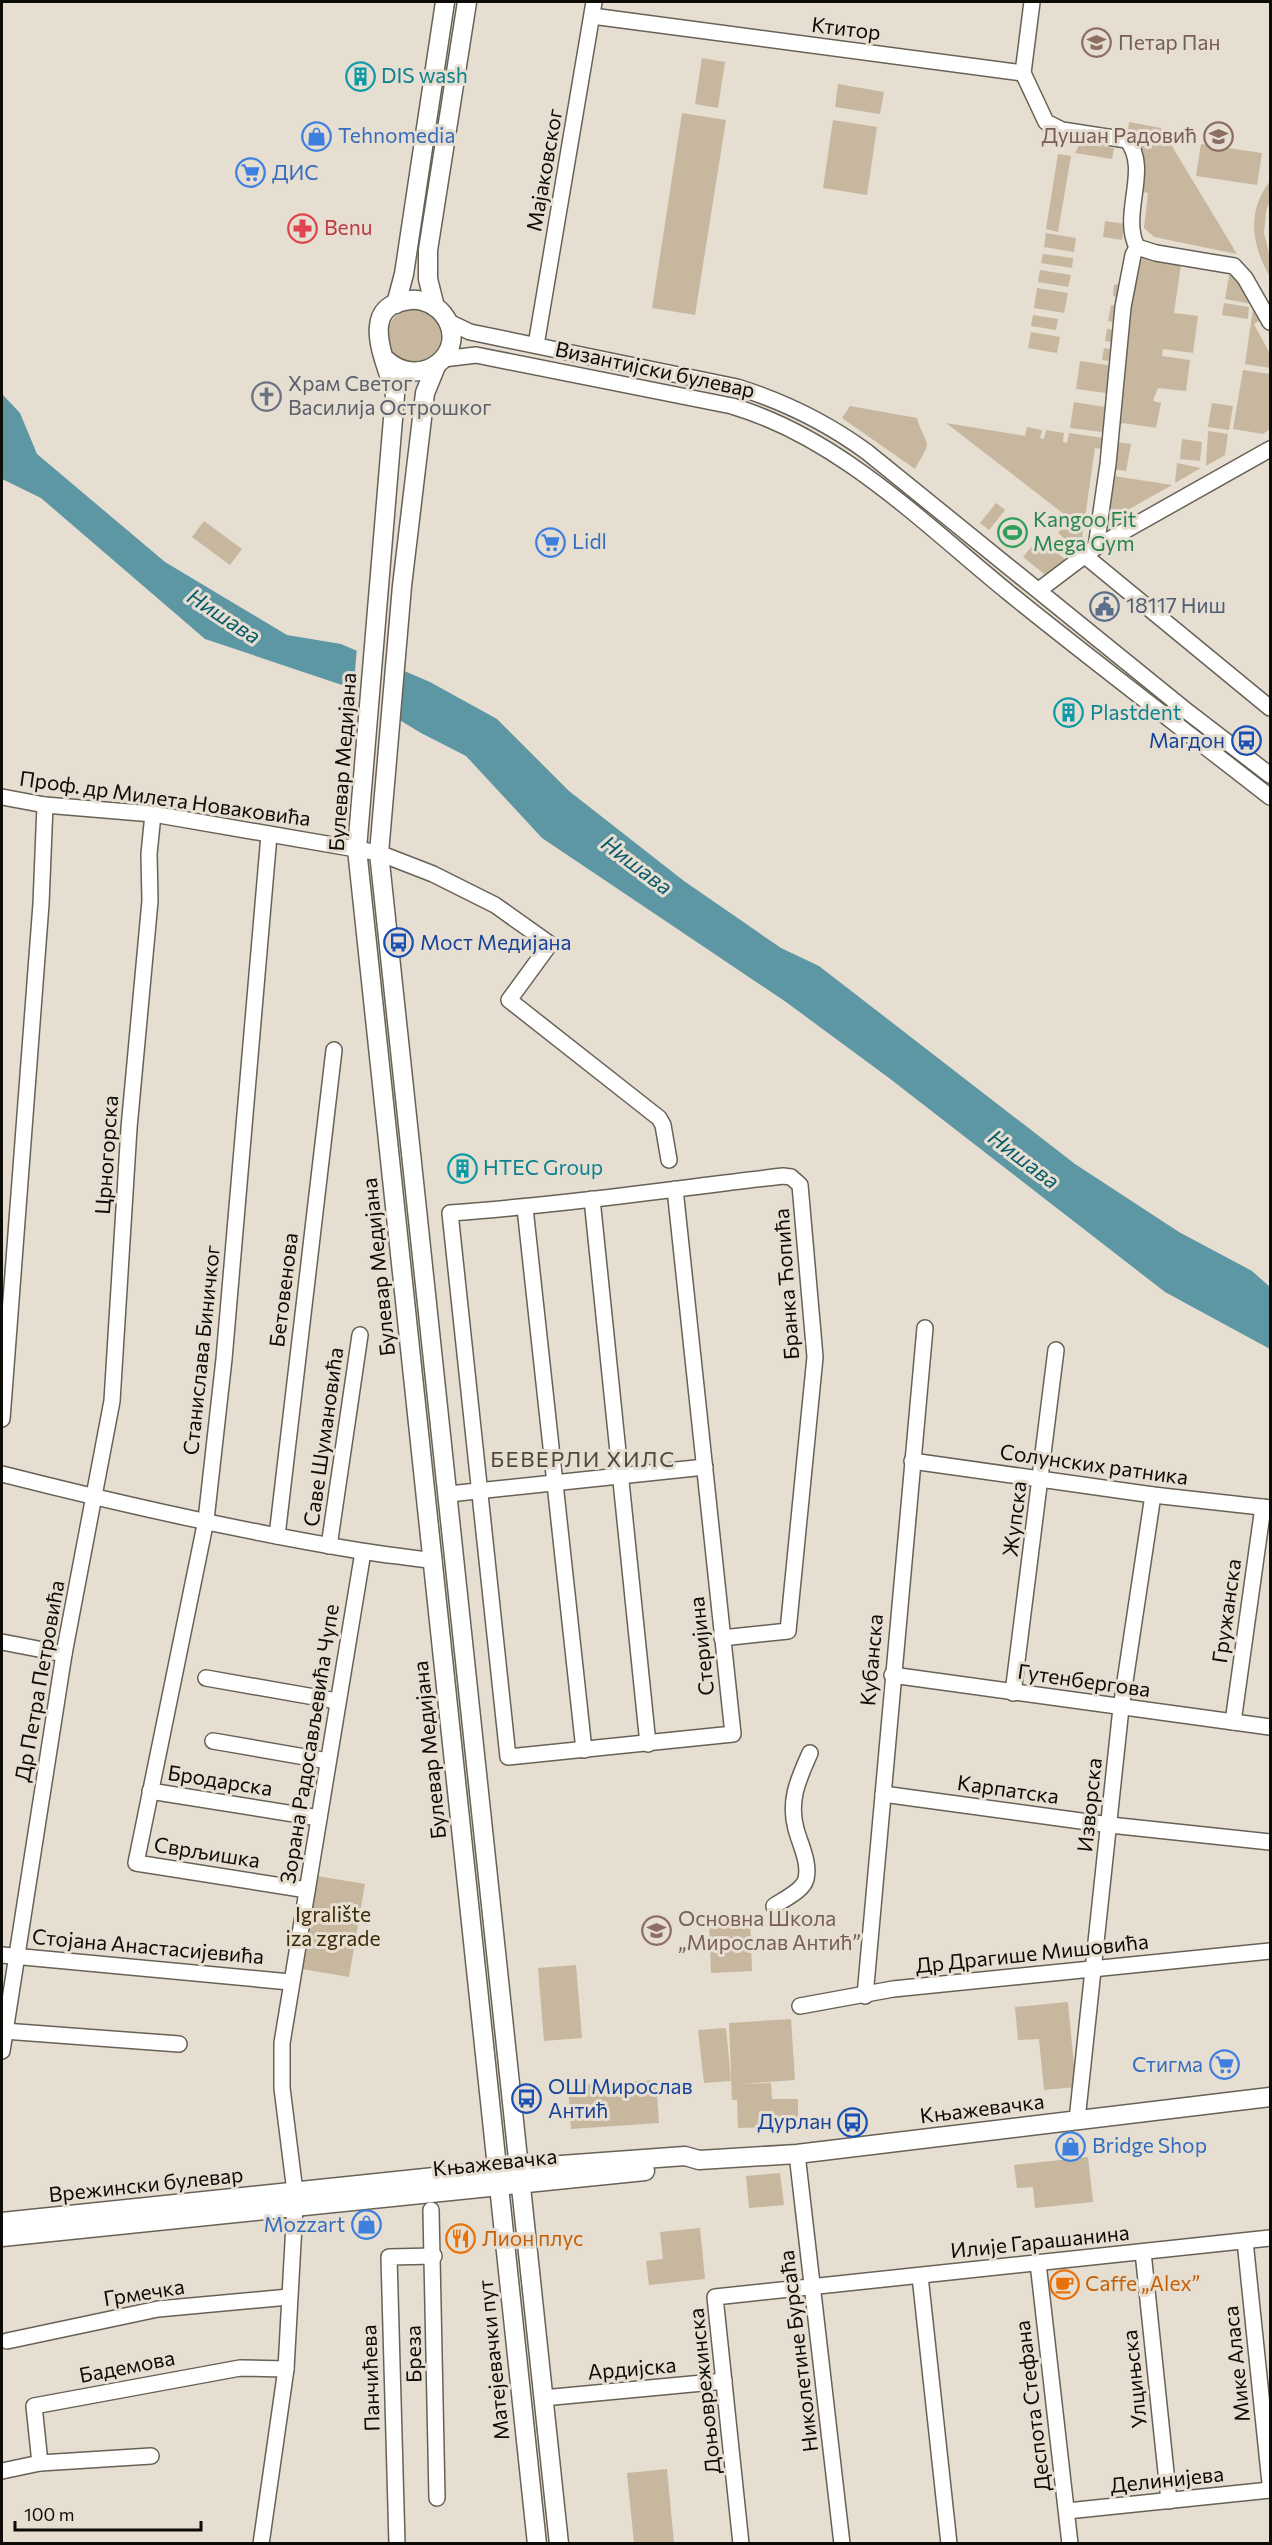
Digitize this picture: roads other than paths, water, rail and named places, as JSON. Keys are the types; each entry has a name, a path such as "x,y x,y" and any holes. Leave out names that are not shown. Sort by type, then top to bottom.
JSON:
{"main road":[{"name":"Булевар Медијана","path":"445,2 404,274 396,304 386,313 378,328 378,344 385,359 395,395 366,766 357,849 434,1561 497,2178"},
{"path":"447,321 435,307 428,279 428,250 467,2"},
{"path":"396,304 416,300 435,307"},
{"name":"Булевар Медијана","path":"447,321 450,340 424,393 402,586 379,853 520,2176"},
{"path":"385,359 403,372 414,373 440,362"},
{"name":"Књажевачка","path":"295,2199 520,2176 686,2167 699,2160 797,2154 1270,2097"},
{"path":"520,2176 559,2544"},
{"name":"Матејевачки пут","path":"497,2178 537,2544"},
{"name":"Врежински булевар","path":"2,2222 295,2199"},
{"name":"Врежински булевар","path":"2,2237 295,2199"}],"street":[{"path":"1032,2 1023,73 1046,122 1062,130 1127,140 1131,145 1136,168 1130,229 1137,247 1133,255 1123,307 1108,464 1090,551"},
{"name":"Ктитор","path":"592,9 1023,73"},
{"name":"Мајаковског","path":"536,345 592,9"},
{"path":"1137,247 1156,253 1234,266 1245,278 1270,322"},
{"name":"Византијски булевар","path":"447,321 470,332 737,387 793,407 842,434 1188,712 1270,775"},
{"name":"Византијски булевар","path":"440,362 476,355 732,406 768,417 804,435 833,452 872,481 1010,594 1270,797"},
{"path":"1039,590 1090,551 1270,449"},
{"path":"1090,551 1270,708"},
{"name":"Проф. др Милета Новаковића","path":"2,797 45,805 153,814 379,853"},
{"path":"2,1419 41,904 45,805"},
{"name":"Црногорска","path":"95,1497 112,1401 129,1128 150,901 149,854 153,814"},
{"name":"Станислава Биничког","path":"135,1863 206,1520 224,1359 269,835"},
{"name":"Булевар Медијана","path":"379,853 433,874 495,905 550,944 509,1000 659,1118 663,1125 669,1160"},
{"name":"Бетовенова","path":"277,1536 334,1050"},
{"name":"Бранка Ћопића","path":"480,1491 450,1213 525,1208 783,1176 797,1181 802,1189 815,1357 788,1631 722,1638"},
{"name":"Стеријина","path":"480,1491 508,1757 733,1734 675,1189"},
{"path":"592,1199 648,1744"},
{"path":"525,1208 584,1750"},
{"name":"Кубанска","path":"865,1996 892,1675 925,1328"},
{"name":"Саве Шумановића","path":"329,1545 360,1335"},
{"name":"Жупска","path":"1013,1693 1056,1350"},
{"name":"Солунских ратника","path":"912,1461 1153,1495 1267,1507"},
{"path":"449,1494 705,1467"},
{"path":"2,1474 95,1497 277,1536 363,1552 434,1561"},
{"name":"Изворска","path":"1077,2120 1121,1708 1153,1495"},
{"name":"Др Петра Петровића","path":"2,2051 8,1956 95,1497"},
{"name":"Гружанска","path":"1233,1722 1267,1507"},
{"name":"Зорана Радосављевића Чупе","path":"261,2544 286,2369 295,2199 282,2088 282,2043 290,1982 363,1552"},
{"path":"2,1642 64,1654"},
{"name":"Гутенбергова","path":"892,1675 1270,1727"},
{"path":"206,1678 337,1701"},
{"path":"213,1742 328,1761"},
{"path":"774,1906 800,1889 806,1879 804,1854 795,1826 794,1787 810,1753"},
{"name":"Бродарска","path":"150,1791 319,1818"},
{"name":"Карпатска","path":"883,1794 1110,1825 1270,1842"},
{"name":"Сврљишка","path":"135,1863 307,1890"},
{"name":"Др Драгише Мишовића","path":"800,2006 865,1996 893,1989 1270,1951"},
{"name":"Стојана Анастасијевића","path":"8,1956 290,1982"},
{"path":"4,2031 179,2044"},
{"name":"Николетине Бурсаћа","path":"797,2154 842,2544"},
{"name":"Бреза","path":"431,2210 434,2256 436,2498"},
{"name":"Илије Гарашанина","path":"814,2286 1270,2238"},
{"name":"Мике Аласа","path":"1245,2241 1270,2483"},
{"name":"Улцињска","path":"1143,2252 1169,2501"},
{"name":"Панчићева","path":"397,2544 389,2257 434,2256"},
{"name":"Деспота Стефана","path":"1038,2263 1070,2544"},
{"path":"920,2276 949,2544"},
{"name":"Доњоврежинска","path":"741,2544 714,2297 814,2286"},
{"name":"Грмечка","path":"7,2341 158,2309 289,2297"},
{"name":"Бадемова","path":"40,2463 34,2406 240,2368 286,2369"},
{"name":"Ардијска","path":"543,2398 724,2381"},
{"path":"2,2471 40,2463 151,2456"},
{"name":"Делинијева","path":"1067,2511 1270,2490"}],"water":[{"name":"Нишава","path":"2,394 20,413 37,454 165,562 287,635 341,644 430,682 497,719 569,791 684,881 781,948 819,966 1075,1164 1179,1232 1252,1271 1270,1287 1270,1349 1165,1292 889,1078 786,1002 542,838 466,756 421,733 342,685 205,639 41,498 2,479"}],"place":[{"name":"Петар Пан","path":"1097,43"},
{"name":"DIS wash","path":"360,76"},
{"name":"Tehnomedia","path":"317,136"},
{"name":"Душан Радовић","path":"1218,136"},
{"name":"ДИС","path":"251,173"},
{"name":"Benu","path":"303,228"},
{"name":"Храм Светог Василија Острошког","path":"267,396"},
{"name":"Kangoo Fit Mega Gym","path":"1012,532"},
{"name":"Lidl","path":"551,542"},
{"name":"18117 Ниш","path":"1105,606"},
{"name":"Plastdent","path":"1069,713"},
{"name":"Магдон","path":"1246,741"},
{"name":"Мост Медијана","path":"399,943"},
{"name":"HTEC Group","path":"462,1168"},
{"name":"Основна Школа „Мирослав Антић”","path":"657,1931"},
{"name":"Стигма","path":"1224,2065"},
{"name":"ОШ Мирослав Антић","path":"527,2099"},
{"name":"Дурлан","path":"853,2122"},
{"name":"Bridge Shop","path":"1071,2146"},
{"name":"Mozzart","path":"366,2225"},
{"name":"Лион плус","path":"461,2239"},
{"name":"Caffe „Alex”","path":"1064,2284"}],"district":[{"name":"БЕВЕРЛИ ХИЛС","path":"583,1459"}],"park label":[{"name":"Igralište iza zgrade","path":"333,1927"}]}
